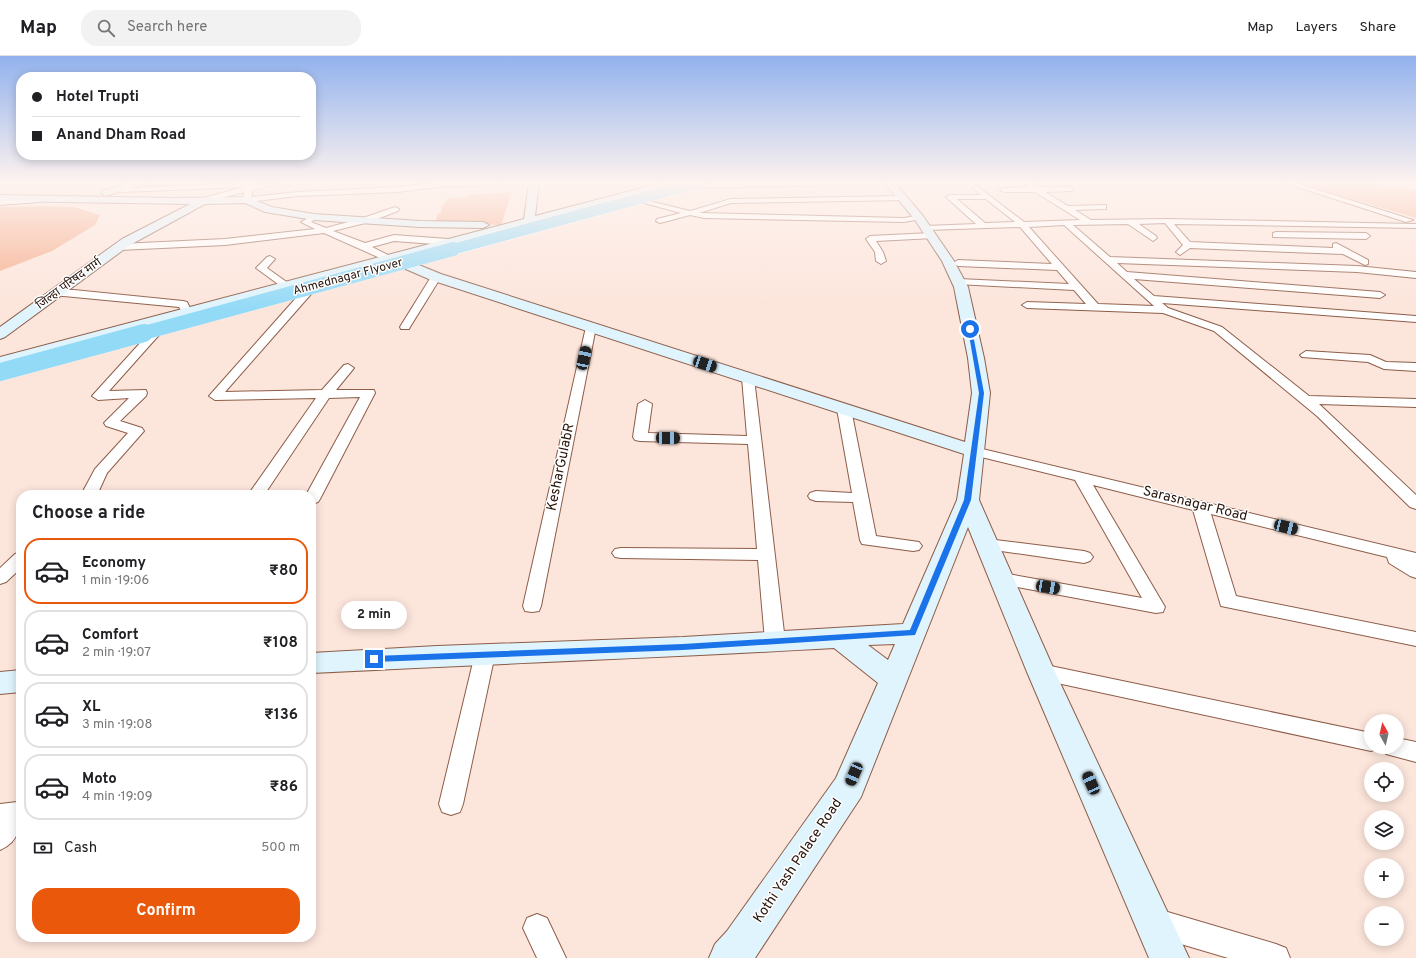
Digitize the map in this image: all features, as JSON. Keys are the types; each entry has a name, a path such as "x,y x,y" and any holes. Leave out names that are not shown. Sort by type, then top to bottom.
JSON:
{"highway":[{"name":"Ahmednagar Flyover","path":"0,365 536,225"},
{"name":"Ahmednagar Flyover","path":"0,372 542,225"}],"street":[{"name":"जिल्हा परिषद मार्ग","path":"0,334 120,247 160,225"},
{"path":"313,225 364,246 389,259"},
{"path":"120,247 225,242 326,230 346,225"},
{"path":"490,225 544,227 551,225"},
{"path":"0,376 405,264 531,225"},
{"path":"919,225 925,227"},
{"path":"881,261 879,252 870,239 925,227 1001,225"},
{"path":"1023,225 1095,308"},
{"path":"1068,225 1164,310"},
{"path":"1135,225 1153,238"},
{"path":"1170,225 1188,244 1346,251"},
{"path":"1296,225 1365,262"},
{"path":"1329,225 1353,236"},
{"path":"1376,225 1416,226"},
{"path":"0,362 512,226"},
{"name":"Kothi Yash Palace Road","path":"729,958 740,945 849,787 968,500 981,393 976,358 959,282 948,261 925,227"},
{"path":"1276,235 1319,237 1366,236"},
{"path":"364,246 394,238 448,242"},
{"path":"1172,252 1180,252 1188,244"},
{"path":"1103,256 1143,252"},
{"path":"1103,256 1357,269 1416,275"},
{"path":"270,259 261,268 285,286"},
{"path":"958,263 1059,267"},
{"path":"405,264 436,277 974,451"},
{"path":"1125,275 1380,295"},
{"path":"405,327 436,277"},
{"path":"959,282 1076,287"},
{"path":"308,291 215,396 369,393 316,492"},
{"path":"57,293 74,293 183,304 187,312"},
{"path":"1152,299 1416,319"},
{"path":"1027,305 1164,310 1218,329 1322,413 1416,504"},
{"name":"KesharGulabR","path":"532,606 591,327"},
{"path":"91,490 100,472 137,431 111,423 141,393 98,396 155,333"},
{"path":"1306,355 1370,359 1384,365 1416,367"},
{"path":"259,490 325,394 348,368"},
{"path":"748,378 775,641"},
{"path":"1306,400 1416,403"},
{"path":"645,404 640,437 755,440"},
{"path":"844,409 868,540 913,546"},
{"name":"Sarasnagar Road","path":"974,451 1416,559"},
{"path":"1002,579 1156,607 1081,477"},
{"path":"816,496 860,498"},
{"path":"968,500 1041,672 1169,958"},
{"path":"1200,505 1228,601 1416,639"},
{"path":"987,544 1084,557"},
{"path":"621,553 766,555"},
{"path":"1387,553 1416,572"},
{"path":"0,578 16,563"},
{"path":"316,663 485,654 683,647 912,633"},
{"path":"840,638 893,680"},
{"path":"451,804 485,654"},
{"path":"1041,672 1364,741"},
{"path":"0,683 16,681"},
{"path":"1404,749 1416,752"},
{"path":"0,815 16,813"},
{"path":"0,838 16,814"},
{"path":"1152,922 1276,958"},
{"path":"537,928 552,958"}],"shaded area":[{"path":"0,225 95,225 52,251 0,271"}],"route":[{"path":"374,659 683,647 912,633 968,500 981,393 970,329"}]}
